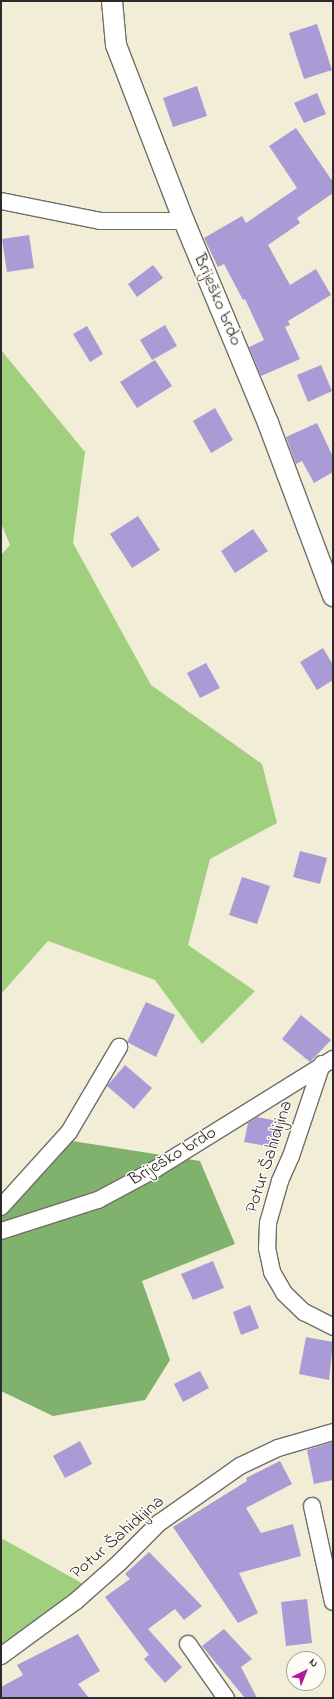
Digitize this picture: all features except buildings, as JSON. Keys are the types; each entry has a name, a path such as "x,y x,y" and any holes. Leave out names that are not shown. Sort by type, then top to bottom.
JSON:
{"street":[{"name":"Briješko brdo","path":"112,1 116,45 184,221 268,423 333,596"},
{"path":"1,201 100,221 184,221"},
{"path":"1,1207 69,1132 119,1047"},
{"path":"326,1063 333,1049"},
{"name":"Briješko brdo","path":"1,1231 98,1200 154,1170 326,1063"},
{"name":"Potur Šahidijina","path":"326,1063 280,1181 268,1223 267,1248 272,1272 284,1293 304,1312 333,1327"},
{"name":"Potur Šahidijina","path":"1,1656 76,1601 159,1523 240,1466 278,1448 333,1432"},
{"path":"312,1506 333,1602"},
{"path":"188,1644 226,1698"}],"green space":[{"path":"1,350 85,452 73,543 151,685 262,764 277,823 210,859 188,945 255,991 202,1044 155,980 48,941 1,994 1,555 10,545 1,523"},
{"path":"53,1138 200,1161 235,1244 142,1281 170,1360 145,1400 53,1416 1,1391 1,1195"},
{"path":"1,1538 87,1586 1,1644"}]}
